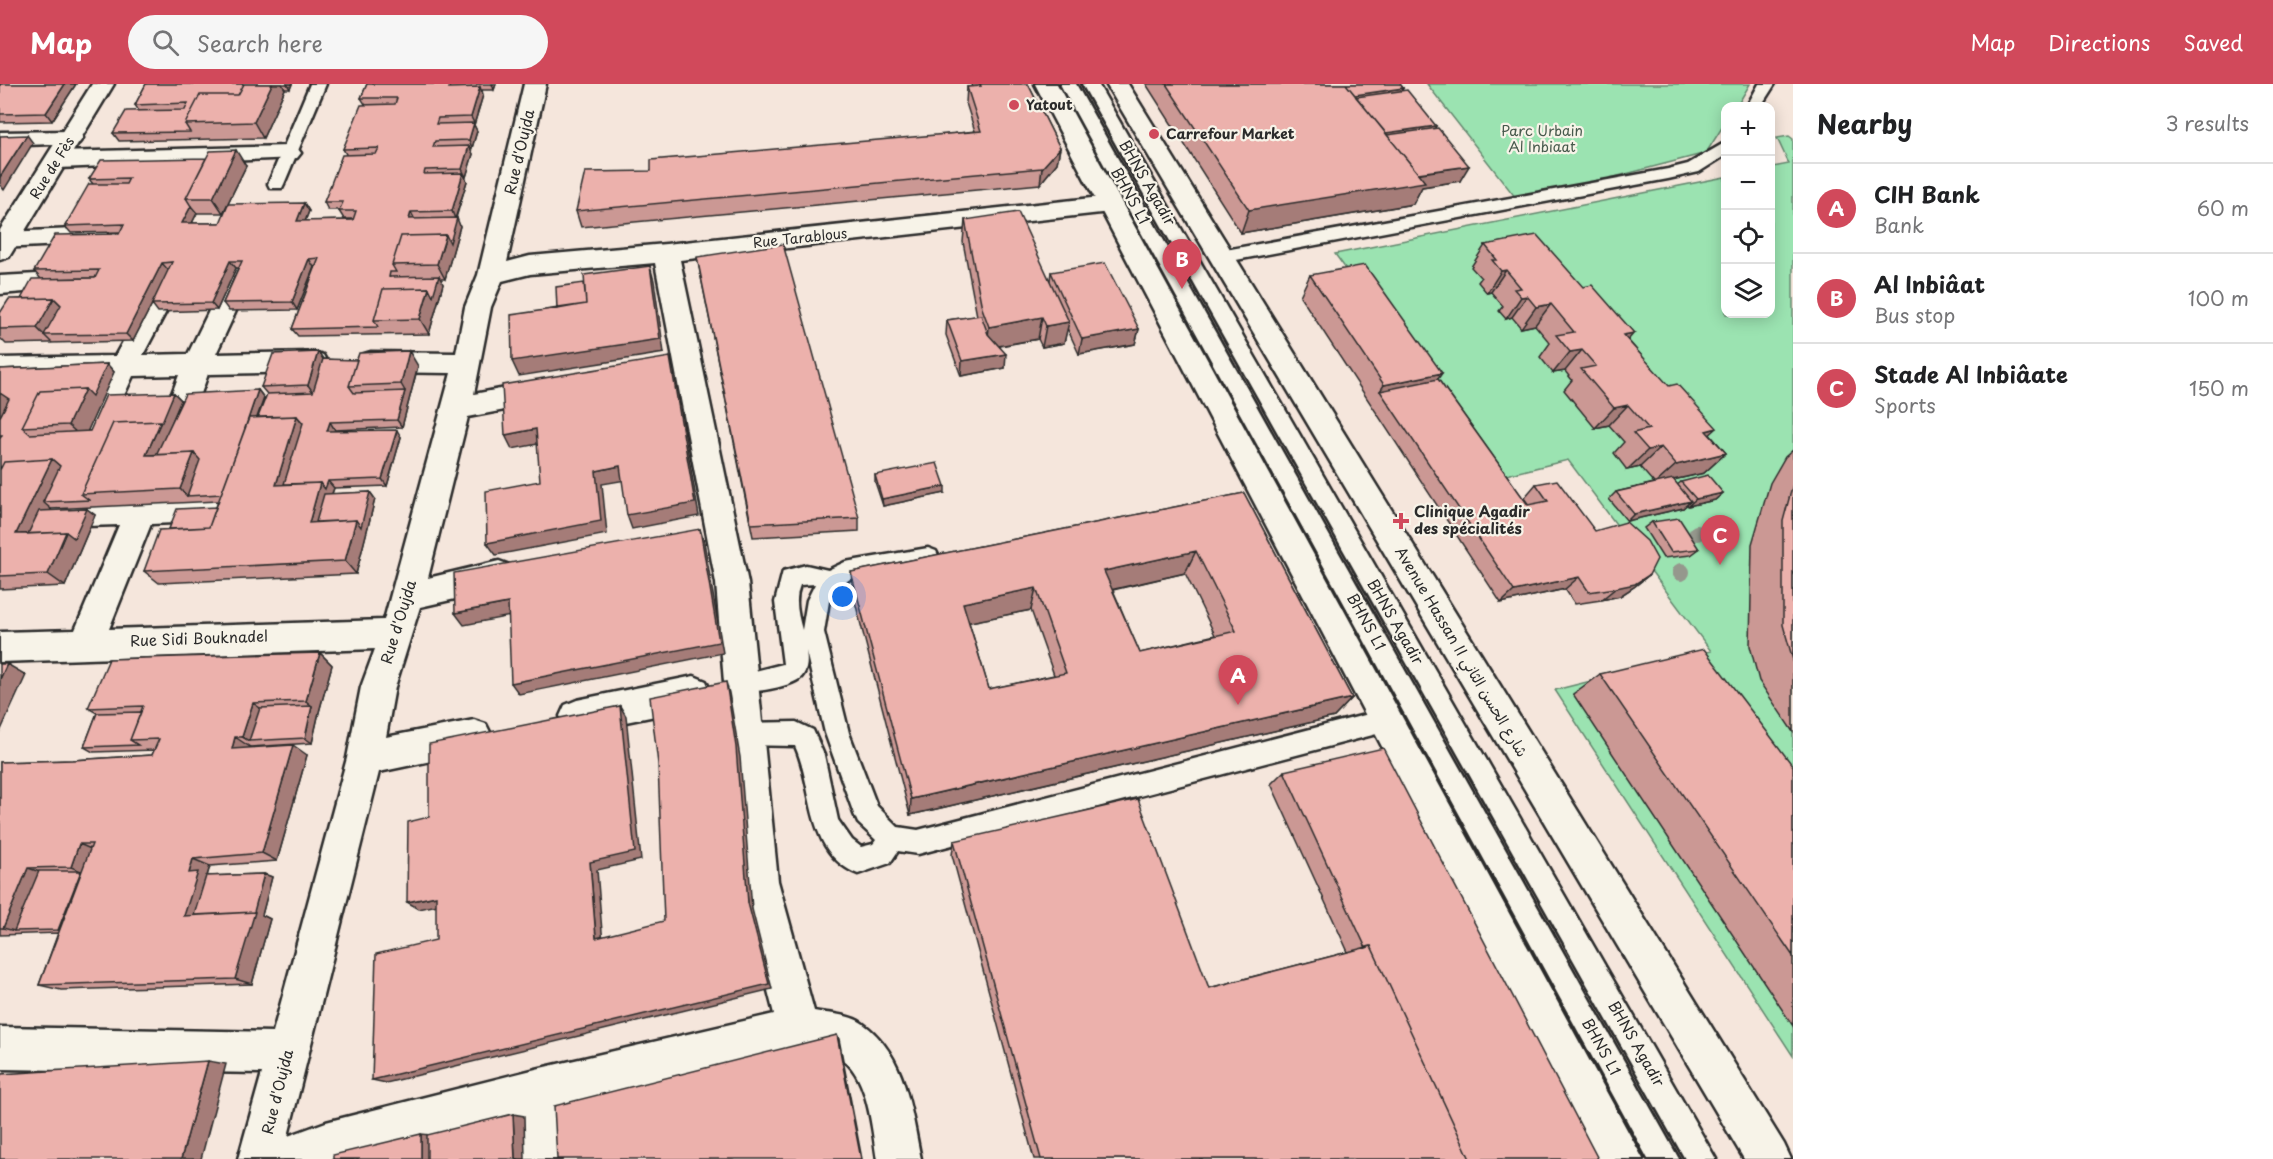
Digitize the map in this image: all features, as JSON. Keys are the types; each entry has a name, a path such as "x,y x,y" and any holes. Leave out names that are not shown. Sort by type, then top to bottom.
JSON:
{"street":[{"name":"Rue de Fès","path":"3,246 103,84"},
{"name":"Rue d'Oujda","path":"260,1159 365,758 378,687 398,634 457,408 478,307 491,275 535,84"},
{"path":"1046,84 1110,204 1259,502 1388,720 1621,1159"},
{"name":"Avenue Hassan II شارع الحسن الثاني","path":"1117,84 1769,1159"},
{"path":"0,139 71,138"},
{"path":"58,160 289,153"},
{"name":"Rue Tarablous","path":"491,275 530,265 666,253 1110,204"},
{"path":"3,246 120,236"},
{"path":"666,253 677,367 709,527 732,583 743,683 759,881 798,1029"},
{"path":"93,433 124,364 174,272"},
{"path":"172,433 198,362 241,272"},
{"path":"0,285 98,279"},
{"path":"272,393 287,351"},
{"path":"0,368 198,362 287,351 468,363"},
{"path":"457,408 573,386"},
{"path":"52,514 229,508"},
{"path":"87,642 140,512"},
{"path":"408,596 523,569"},
{"name":"Rue Sidi Bouknadel","path":"0,647 87,642 398,634"},
{"path":"548,721 743,683"},
{"path":"365,758 502,730"},
{"path":"283,1159 326,1144 536,1090 798,1029 847,1037 872,1061 886,1091 898,1159"},
{"path":"12,1091 14,1048 288,1053"},
{"path":"536,1090 538,1159"}],"lane":[{"path":"276,184 318,84"},
{"name":"BHNS L1","path":"1068,84 1664,1159"},
{"name":"BHNS Agadir","path":"1090,84 1701,1159"},
{"path":"1756,102 1767,84"},
{"path":"1220,256 1668,174 1693,168 1721,150"},
{"path":"949,554 845,571 829,581 818,600 813,632 837,733 867,814 892,838 918,842 1388,720"},
{"path":"743,683 784,675 794,670 796,660 784,604 791,578 802,574 818,574 829,581"},
{"path":"747,734 796,733 804,738 818,775 824,815 832,838 844,852 858,861 881,854 892,838"}],"green space":[{"name":"Parc Urbain Al Inbiaat","path":"1427,84 1750,84 1739,102 1721,102 1721,129 1706,153 1519,202"},
{"path":"1789,136 1793,139 1793,1056 1555,690 1711,651 1568,460 1498,477 1335,254 1721,178 1721,318 1775,318 1775,167 1789,164 1777,138"}],"building":[{"path":"0,84 65,84 46,113 0,114"},
{"path":"146,84 244,84 238,95 200,95 185,124 190,132 113,133 126,111 185,110 188,103 135,105"},
{"path":"244,84 272,84 254,122 185,124 200,95 238,95"},
{"path":"367,84 450,84 449,88 480,87 471,117 438,118 436,124 474,123 469,140 435,141 433,147 469,146 462,169 425,170 424,174 463,173 452,211 411,212 409,219 457,218 450,243 446,235 401,236 392,265 396,272 390,272 389,277 439,276 433,296 429,288 383,289 374,320 378,327 292,329 319,258 309,259 292,302 223,303 242,261 230,261 211,303 152,304 172,262 162,263 126,334 44,335 61,305 54,298 21,299 32,279 95,278 99,270 34,271 55,235 119,234 124,224 65,226 89,184 126,184 129,178 89,179 101,160 206,158 186,198 191,206 182,223 220,223 228,204 304,203 297,221 353,220 356,211 339,211 343,202 324,202 342,155 376,154 379,148 343,149 361,105 395,104 397,98 361,98"},
{"path":"980,84 1028,84 1060,148 1042,168 576,211 585,172 651,171 651,160 981,131 967,87 981,86"},
{"path":"1166,84 1346,84 1425,182 1249,210"},
{"path":"1346,84 1400,84 1403,88 1355,95"},
{"path":"1407,90 1436,126 1386,133 1356,97"},
{"path":"1438,128 1469,166 1418,173 1387,135"},
{"path":"27,135 0,177 0,136"},
{"path":"236,150 213,198 186,198 210,151"},
{"path":"1018,212 1069,322 1046,326 1042,317 989,327 982,308 965,220"},
{"path":"446,235 437,264 392,265 401,236"},
{"path":"1537,235 1583,287 1592,285 1634,333 1623,335 1669,386 1677,384 1717,428 1706,431 1726,453 1676,465 1661,447 1648,450 1633,433 1649,429 1628,405 1614,408 1581,369 1596,366 1582,350 1570,352 1556,335 1574,332 1551,304 1536,307 1527,296 1521,297 1514,289 1521,288 1506,270 1501,271 1492,260 1497,260 1485,245"},
{"path":"783,244 859,518 751,524 697,257"},
{"path":"1105,263 1139,329 1082,339 1051,272"},
{"path":"1365,265 1442,373 1384,385 1310,275"},
{"path":"650,266 660,339 512,361 511,315 586,304 584,275"},
{"path":"584,283 586,304 557,309 556,287"},
{"path":"429,288 420,319 374,320 383,289"},
{"path":"54,298 37,328 0,329 0,313 9,299"},
{"path":"981,315 988,334 1006,354 962,361 947,320"},
{"path":"409,351 401,384 349,386 359,353"},
{"path":"318,352 308,385 261,387 273,354"},
{"path":"670,357 695,503 627,515 620,466 596,471 601,521 487,543 486,491 540,481 536,429 505,435 502,385"},
{"path":"323,359 357,360 349,386 354,393 405,391 397,420 330,422 327,431 397,430 382,479 328,481 325,489 320,483 284,484 303,423 297,416 258,417 267,394 313,392"},
{"path":"107,364 92,396 85,389 40,391 22,427 30,434 90,431 106,395 174,393 162,422 113,423 81,494 89,500 43,502 60,466 52,459 4,462 0,470 2,435 0,435 0,417 9,399 0,393 0,369"},
{"path":"1438,379 1528,505 1548,501 1536,484 1557,480 1595,531 1626,522 1647,541 1657,559 1649,575 1635,584 1589,592 1579,577 1514,591 1380,391"},
{"path":"85,389 68,425 22,427 40,391"},
{"path":"258,390 221,494 187,496 200,460 194,453 156,455 185,394"},
{"path":"297,416 276,485 320,483 309,523 356,520 345,561 144,571 159,530 209,527 249,418"},
{"path":"161,421 146,455 194,453 180,489 81,494 113,423"},
{"path":"52,459 16,534 66,532 48,574 0,576 0,470 4,462"},
{"path":"937,463 945,486 882,499 875,475"},
{"path":"1708,475 1723,493 1696,499 1681,482"},
{"path":"1673,479 1691,501 1634,514 1616,492"},
{"path":"1793,484 1793,660 1783,625 1783,521"},
{"path":"370,492 361,527 356,520 316,522 324,494"},
{"path":"1244,493 1352,698 911,799 851,572","holes":["1196,551 1236,631 1140,653 1104,571","1036,588 1066,673 989,689 963,603"]},
{"path":"216,507 209,527 169,529 177,509"},
{"path":"87,509 74,538 66,532 28,534 39,511"},
{"path":"1679,518 1699,549 1671,552 1652,522"},
{"path":"700,529 719,642 511,683 508,603 455,613 454,573"},
{"path":"1704,649 1793,766 1793,956 1600,674"},
{"path":"320,653 306,701 253,703 242,737 235,737 232,749 293,745 262,853 193,859 189,873 198,872 184,916 255,912 235,979 39,985 92,844 79,844 71,867 28,868 3,928 0,928 0,762 152,755 159,739 130,740 143,706 88,708 109,659"},
{"path":"0,664 7,664 0,679"},
{"path":"726,682 736,747 748,903 769,984 372,1080 376,954 436,940 436,896 407,902 408,822 429,817 429,744 620,706 635,852 590,862 596,938 664,921 658,764 650,697"},
{"path":"312,706 305,738 249,741 260,708"},
{"path":"141,712 130,740 138,745 84,747 97,713"},
{"path":"1383,748 1598,1159 1470,1159 1371,946 1366,948 1284,771"},
{"path":"1138,799 1209,988 1371,946 1470,1159 1041,1159 954,841"},
{"path":"39,871 81,871 58,930 14,931"},
{"path":"264,874 254,912 194,915 206,876"},
{"path":"837,1035 861,1159 557,1159 554,1106"},
{"path":"208,1061 181,1159 0,1159 1,1074"},
{"path":"513,1114 515,1159 427,1159 427,1135"},
{"path":"421,1134 421,1159 333,1159 333,1155"}],"place":[{"name":"Yatout","path":"1014,105"},
{"name":"Carrefour Market","path":"1154,134"},
{"name":"Al Inbiâat","path":"1182,289"},
{"name":"Clinique Agadir des spécialités","path":"1401,521"},
{"name":"Stade Al Inbiâate","path":"1720,565"},
{"name":"CIH Bank","path":"1238,705"}]}
